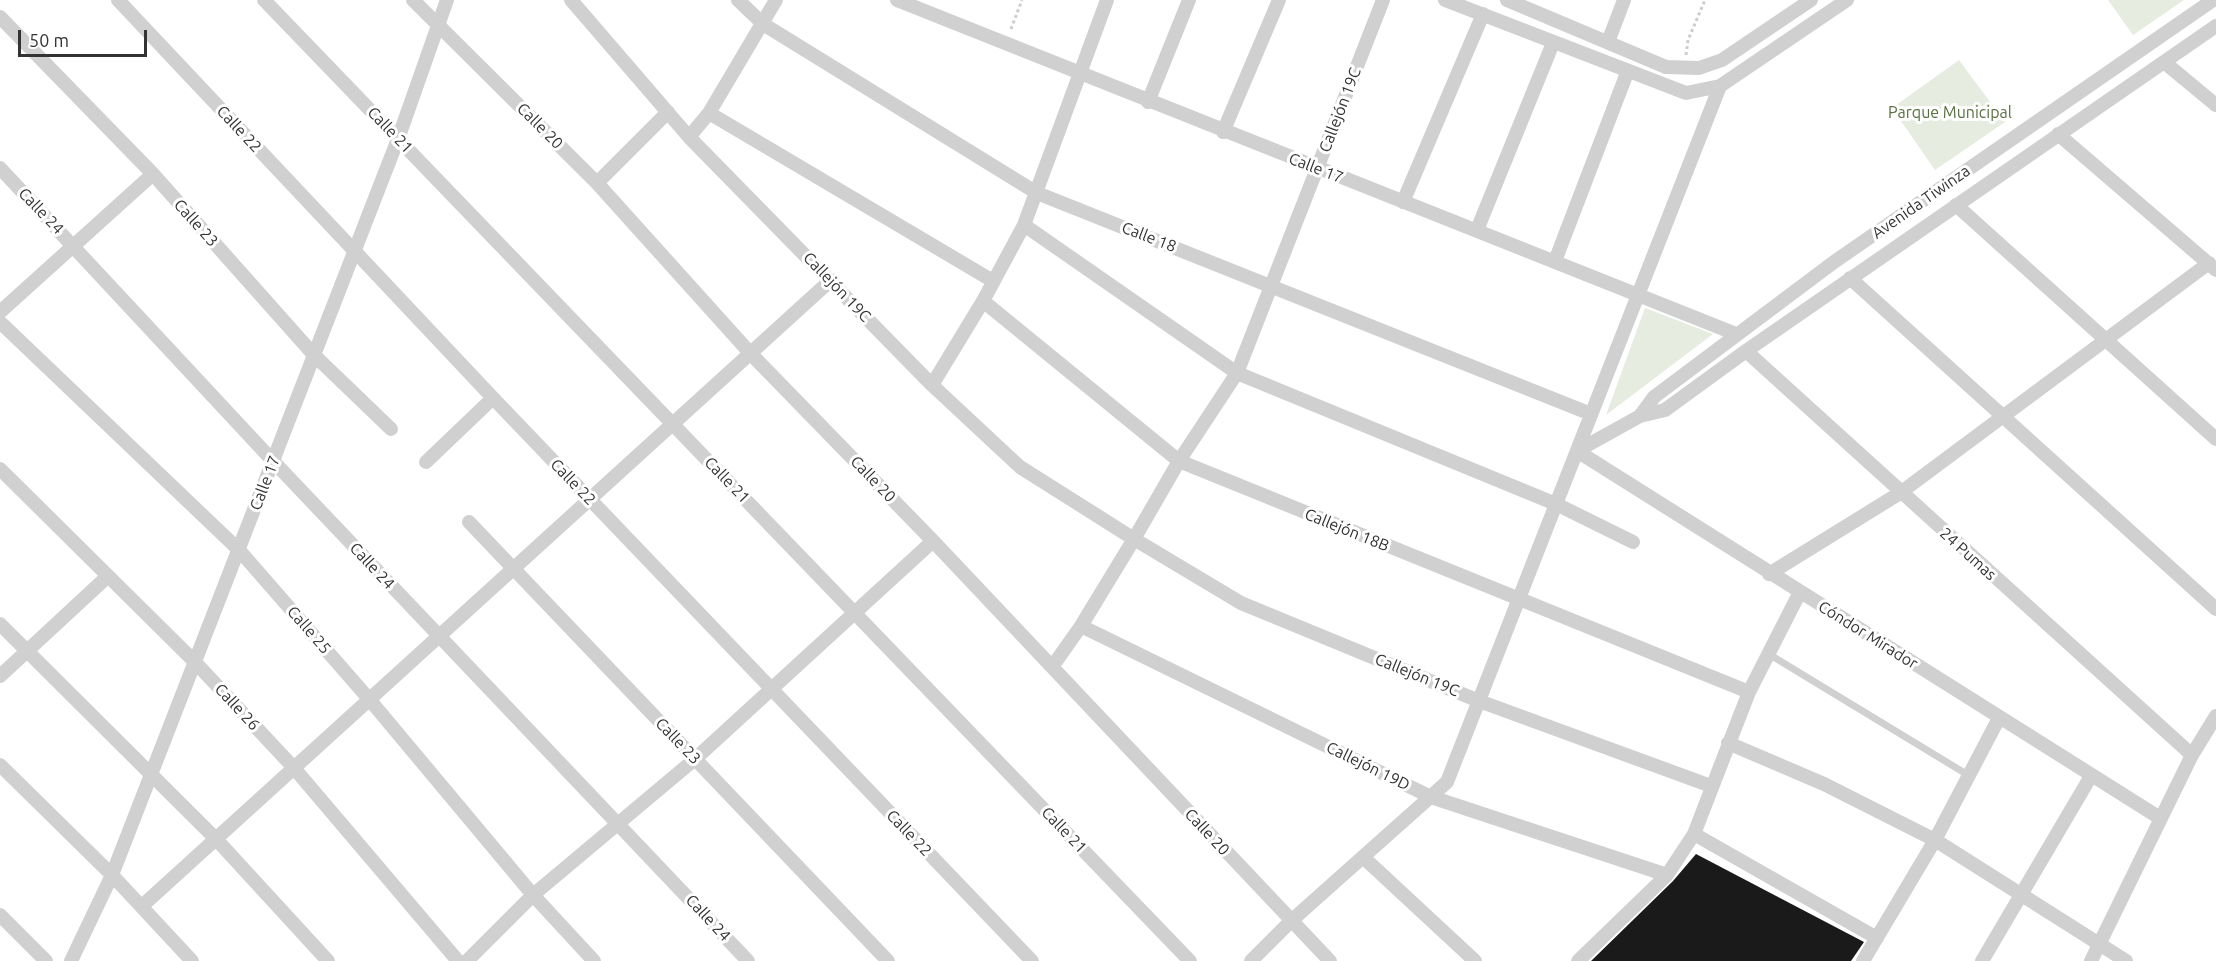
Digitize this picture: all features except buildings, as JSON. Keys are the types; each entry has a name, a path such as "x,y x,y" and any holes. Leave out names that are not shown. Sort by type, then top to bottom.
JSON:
{"street":[{"name":"Calle 22","path":"118,0 493,398 1032,961"},
{"name":"Calle 21","path":"264,0 1190,961"},
{"name":"Calle 20","path":"413,0 597,183 751,354 933,541 1330,961"},
{"name":"Calle 17","path":"71,961 112,875 399,139 447,0"},
{"name":"Callejón 19C","path":"571,0 689,136 932,385 1020,467 1241,603 1479,701 1711,786"},
{"name":"Calle 18","path":"738,0 763,24 1037,194 1592,414"},
{"path":"689,136 709,113 776,0"},
{"name":"Calle 17","path":"897,0 1223,132 1477,230 1736,334"},
{"path":"932,385 983,301 1024,225 1107,0"},
{"path":"1148,102 1189,0"},
{"path":"1223,132 1279,0"},
{"name":"Callejón 19C","path":"1134,539 1179,461 1237,373 1273,286 1383,0"},
{"path":"1445,0 1627,73 1686,93 1720,86 1847,0"},
{"path":"1507,0 1534,4 1608,42 1666,67 1699,68 1722,60 1811,0"},
{"path":"1608,42 1624,0"},
{"name":"Avenida Tiwinza","path":"1640,416 1654,397 1834,262 2213,0"},
{"path":"1403,202 1483,14"},
{"name":"Calle 23","path":"0,17 153,174 314,356 391,429"},
{"name":"Avenida Tiwinza","path":"1577,451 1640,416 1665,411 1746,351 2216,26"},
{"path":"1477,230 1553,43"},
{"path":"2164,62 2216,105"},
{"path":"1555,261 1627,73"},
{"path":"1251,961 1291,921 1447,782 1720,86"},
{"path":"597,183 668,112"},
{"path":"709,113 993,281"},
{"path":"1769,574 1900,493 2005,418 2107,340 2212,267 2058,135"},
{"name":"Calle 24","path":"0,168 273,461 748,961"},
{"path":"0,312 153,174"},
{"path":"1956,205 2216,439"},
{"path":"1024,225 1237,373 1556,504 1633,542"},
{"path":"1850,279 2216,609"},
{"path":"142,906 831,280"},
{"name":"Callejón 18B","path":"983,301 1179,461 1749,692"},
{"name":"Calle 25","path":"0,322 238,550 369,699 533,895 594,961"},
{"name":"24 Pumas","path":"1746,351 1900,493 2192,755"},
{"path":"426,462 493,398"},
{"name":"Cóndor Mirador","path":"1577,451 1769,574 2160,818"},
{"name":"Calle 26","path":"0,469 195,662 294,768 458,961"},
{"name":"Calle 23","path":"469,522 513,571 887,961"},
{"path":"1052,667 1081,626 1134,539"},
{"path":"467,961 533,895 695,759 933,541"},
{"path":"0,676 108,576"},
{"path":"1578,961 1667,875 1694,834 1749,692 1800,592"},
{"path":"0,624 216,839 328,961"},
{"name":"Callejón 19D","path":"1081,626 1431,797 1667,875"},
{"path":"2091,961 2192,755 2216,716"},
{"path":"1863,961 1935,840 1999,718"},
{"path":"1728,743 1824,784 1935,840 2126,961"},
{"path":"0,765 112,875 192,961"},
{"path":"1982,961 2091,776"},
{"path":"1694,834 1877,938"},
{"path":"1363,856 1475,961"},
{"path":"0,915 46,961"}],"lane":[{"path":"1767,653 1968,775"}],"path":[{"path":"1004,44 1022,0"},
{"path":"1684,67 1688,40 1705,0"}],"green space":[{"path":"2108,0 2184,0 2133,35"},
{"name":"Parque Municipal","path":"1959,60 2005,122 1935,170 1892,108"},
{"path":"1645,308 1713,334 1606,415"}]}
